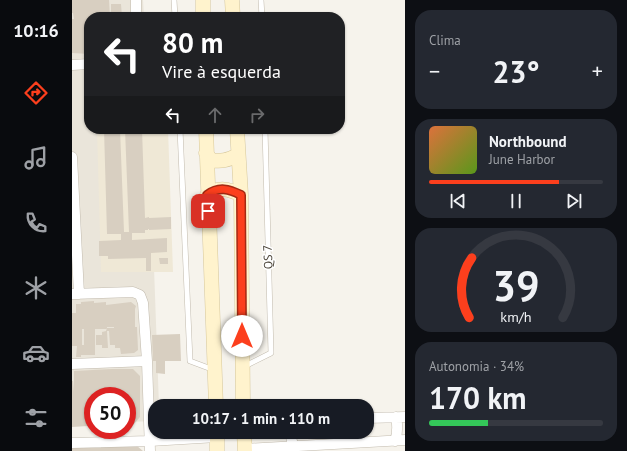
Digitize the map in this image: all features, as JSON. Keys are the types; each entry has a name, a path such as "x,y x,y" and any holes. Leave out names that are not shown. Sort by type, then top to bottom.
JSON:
{"main road":[{"path":"203,0 204,12"},
{"path":"232,0 233,12"},
{"path":"206,134 207,195 216,399"},
{"path":"237,134 241,195 243,399"},
{"path":"206,153 211,160 217,162 226,161 238,155"},
{"path":"207,195 213,190 221,189 231,190 241,195"},
{"path":"217,439 218,451"},
{"path":"244,439 245,450"}],"street":[{"path":"136,0 136,12"},
{"path":"72,65 84,64"},
{"path":"72,156 75,294 133,292 140,295 143,303 147,361 150,446"},
{"path":"72,364 147,361"},
{"path":"245,450 400,440 397,434 401,417 374,418"},
{"path":"72,442 150,446 189,439"},
{"path":"292,439 293,446"}],"lane":[{"path":"174,0 175,12"},
{"path":"261,0 262,12"},
{"path":"180,134 190,361 215,370"},
{"name":"QS 7","path":"242,367 271,353 265,134"}],"shaded area":[{"path":"72,0 143,0 144,12 84,12 84,134 149,134 159,399 148,399 148,421 136,422 136,387 84,387 84,408 72,424"},
{"path":"97,134 168,134 173,272 101,272"}],"building":[{"path":"72,0 109,0 110,12 84,12 84,54 72,53 72,19 74,19 72,13"},
{"path":"111,4 121,4 122,12 111,12"},
{"path":"104,134 120,134 124,232 129,232 125,134 142,134 145,218 171,217 171,229 148,229 145,230 145,233 132,233 132,240 167,238 167,252 151,253 151,271 146,271 146,258 108,259 108,256 99,256 99,241 121,240 121,234 107,234"},
{"path":"159,258 168,258 168,264 160,264"},
{"path":"81,302 106,302 106,305 131,302 136,306 135,327 137,327 138,350 134,353 121,354 120,348 115,348 115,345 110,345 109,331 107,331 108,348 102,348 102,345 96,345 96,335 102,335 102,332 106,331 107,329 95,329 95,355 81,355 81,357 76,357 77,346 72,346 72,313 76,313 76,304 81,304","holes":["82,329 84,329 84,345 82,345"]},
{"path":"180,334 181,361 165,361 165,374 156,373 156,361 153,361 152,335"},
{"path":"133,369 140,376 140,417 136,422 136,387 84,387 84,426 72,427 72,381 74,392 74,371"},
{"path":"72,446 101,448 101,446 137,446 143,451 72,451"}],"route":[{"path":"208,211 207,195 213,190 231,190 241,195 242,336"}]}
